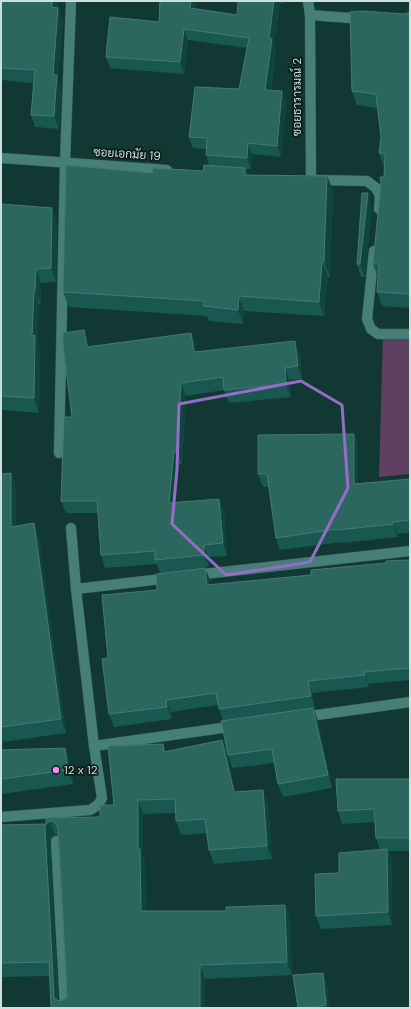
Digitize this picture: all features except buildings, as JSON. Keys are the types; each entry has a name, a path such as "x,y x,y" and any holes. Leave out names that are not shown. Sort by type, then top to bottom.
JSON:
{"street":[{"path":"59,454 65,162 71,1"},
{"name":"ซอยธารารมณ์ 2","path":"308,1 310,15 308,179 367,181 376,188 380,196 378,219"},
{"path":"310,15 372,20"},
{"name":"ซอยเอกมัย 19","path":"1,158 173,170"},
{"path":"375,242 367,319 371,329 378,334 410,334"},
{"path":"1,817 90,810 98,805 102,798 94,746 76,589 71,528"},
{"path":"76,589 410,551"},
{"path":"291,718 410,702"},
{"path":"94,746 244,725"},
{"path":"56,841 65,1008"}],"highlighted area":[{"path":"301,381 342,405 348,488 310,562 226,575 172,524 177,469 179,404"}],"shaded area":[{"path":"383,336 410,336 410,474 379,477"}],"place":[{"name":"12 x 12","path":"56,770"}]}
